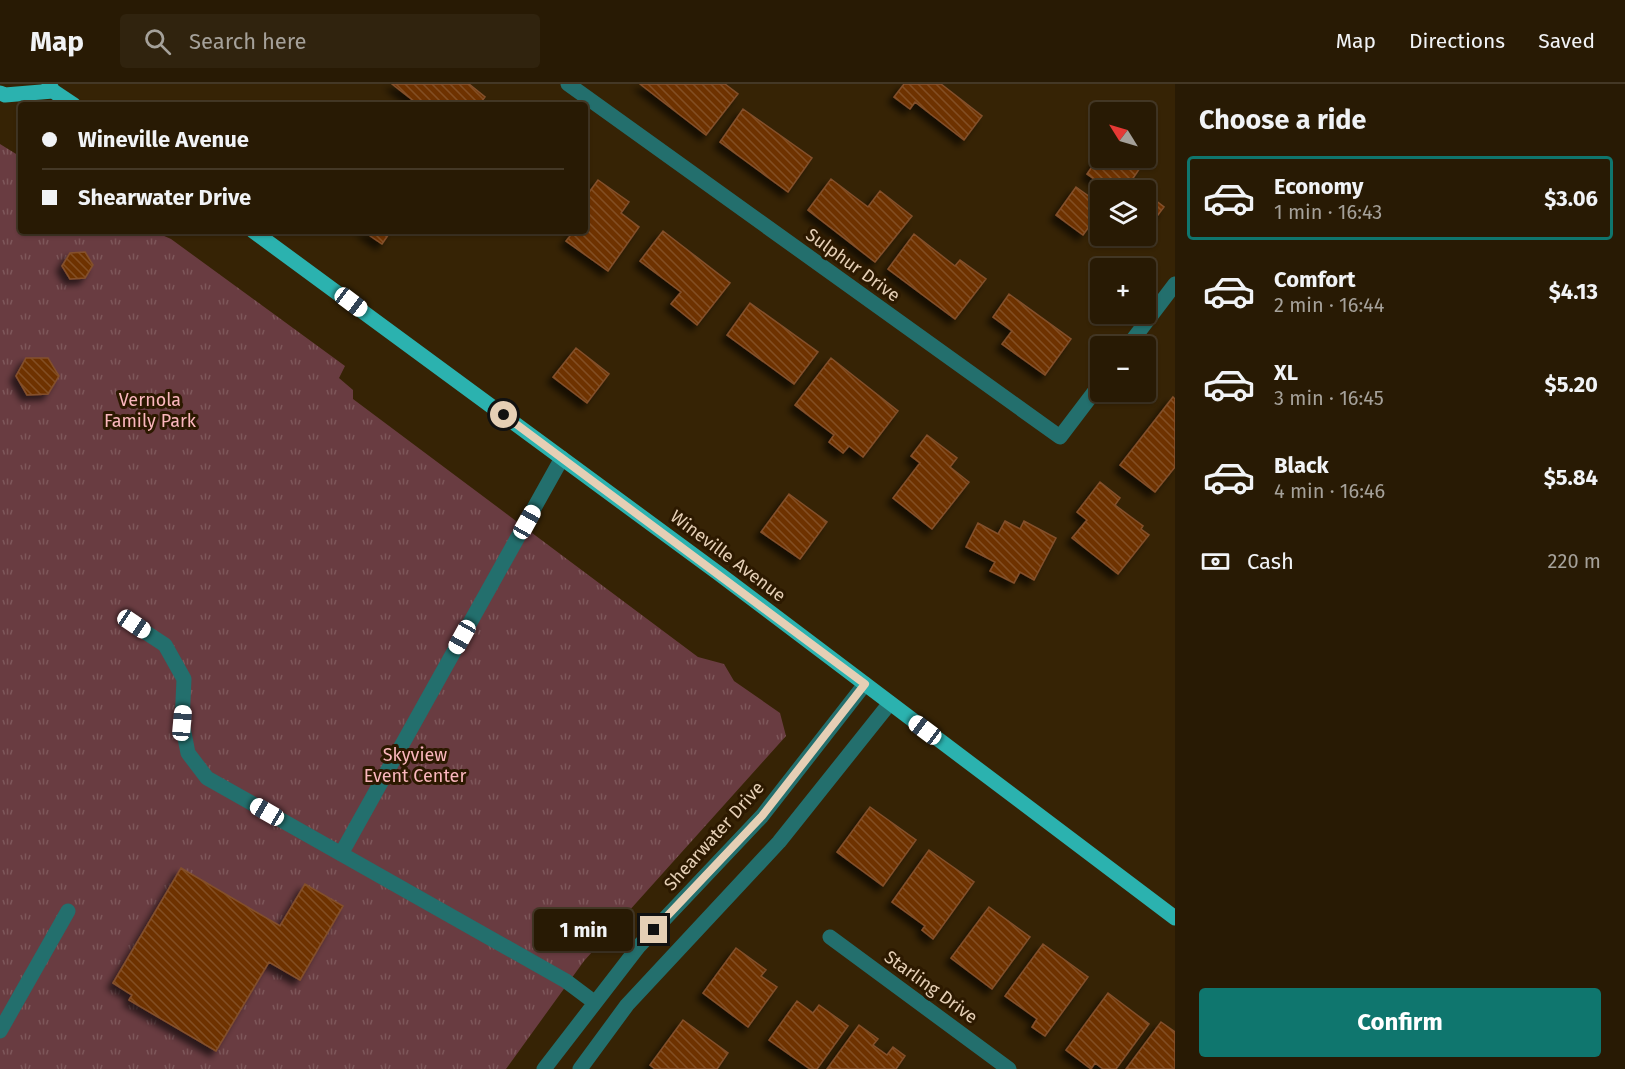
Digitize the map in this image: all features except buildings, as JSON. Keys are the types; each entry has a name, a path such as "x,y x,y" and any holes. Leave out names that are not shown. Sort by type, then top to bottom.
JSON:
{"main road":[{"path":"0,93 5,95 53,86 71,102"},
{"name":"Wineville Avenue","path":"257,234 890,702 1175,918"}],"street":[{"name":"Sulphur Drive","path":"568,84 1060,437 1090,397"},
{"path":"1136,336 1175,284"},
{"path":"341,854 562,458"},
{"path":"134,624 165,645 184,679 182,723 188,753 207,778 566,981 594,1002"},
{"name":"Shearwater Drive","path":"544,1069 639,946 762,816 865,684"},
{"path":"580,1069 627,1005 779,842 890,702"},
{"path":"0,1031 68,911"},
{"name":"Starling Drive","path":"830,937 1009,1069"}],"green space":[{"name":"Skyview Event Center","path":"0,144 18,155 18,234 160,234 171,239 345,366 339,378 353,390 353,399 698,657 724,664 734,681 780,713 786,736 584,961 506,1069 0,1069"}],"route":[{"path":"504,415 865,684 762,816 654,930"}],"park label":[{"name":"Vernola Family Park","path":"150,410"}]}
